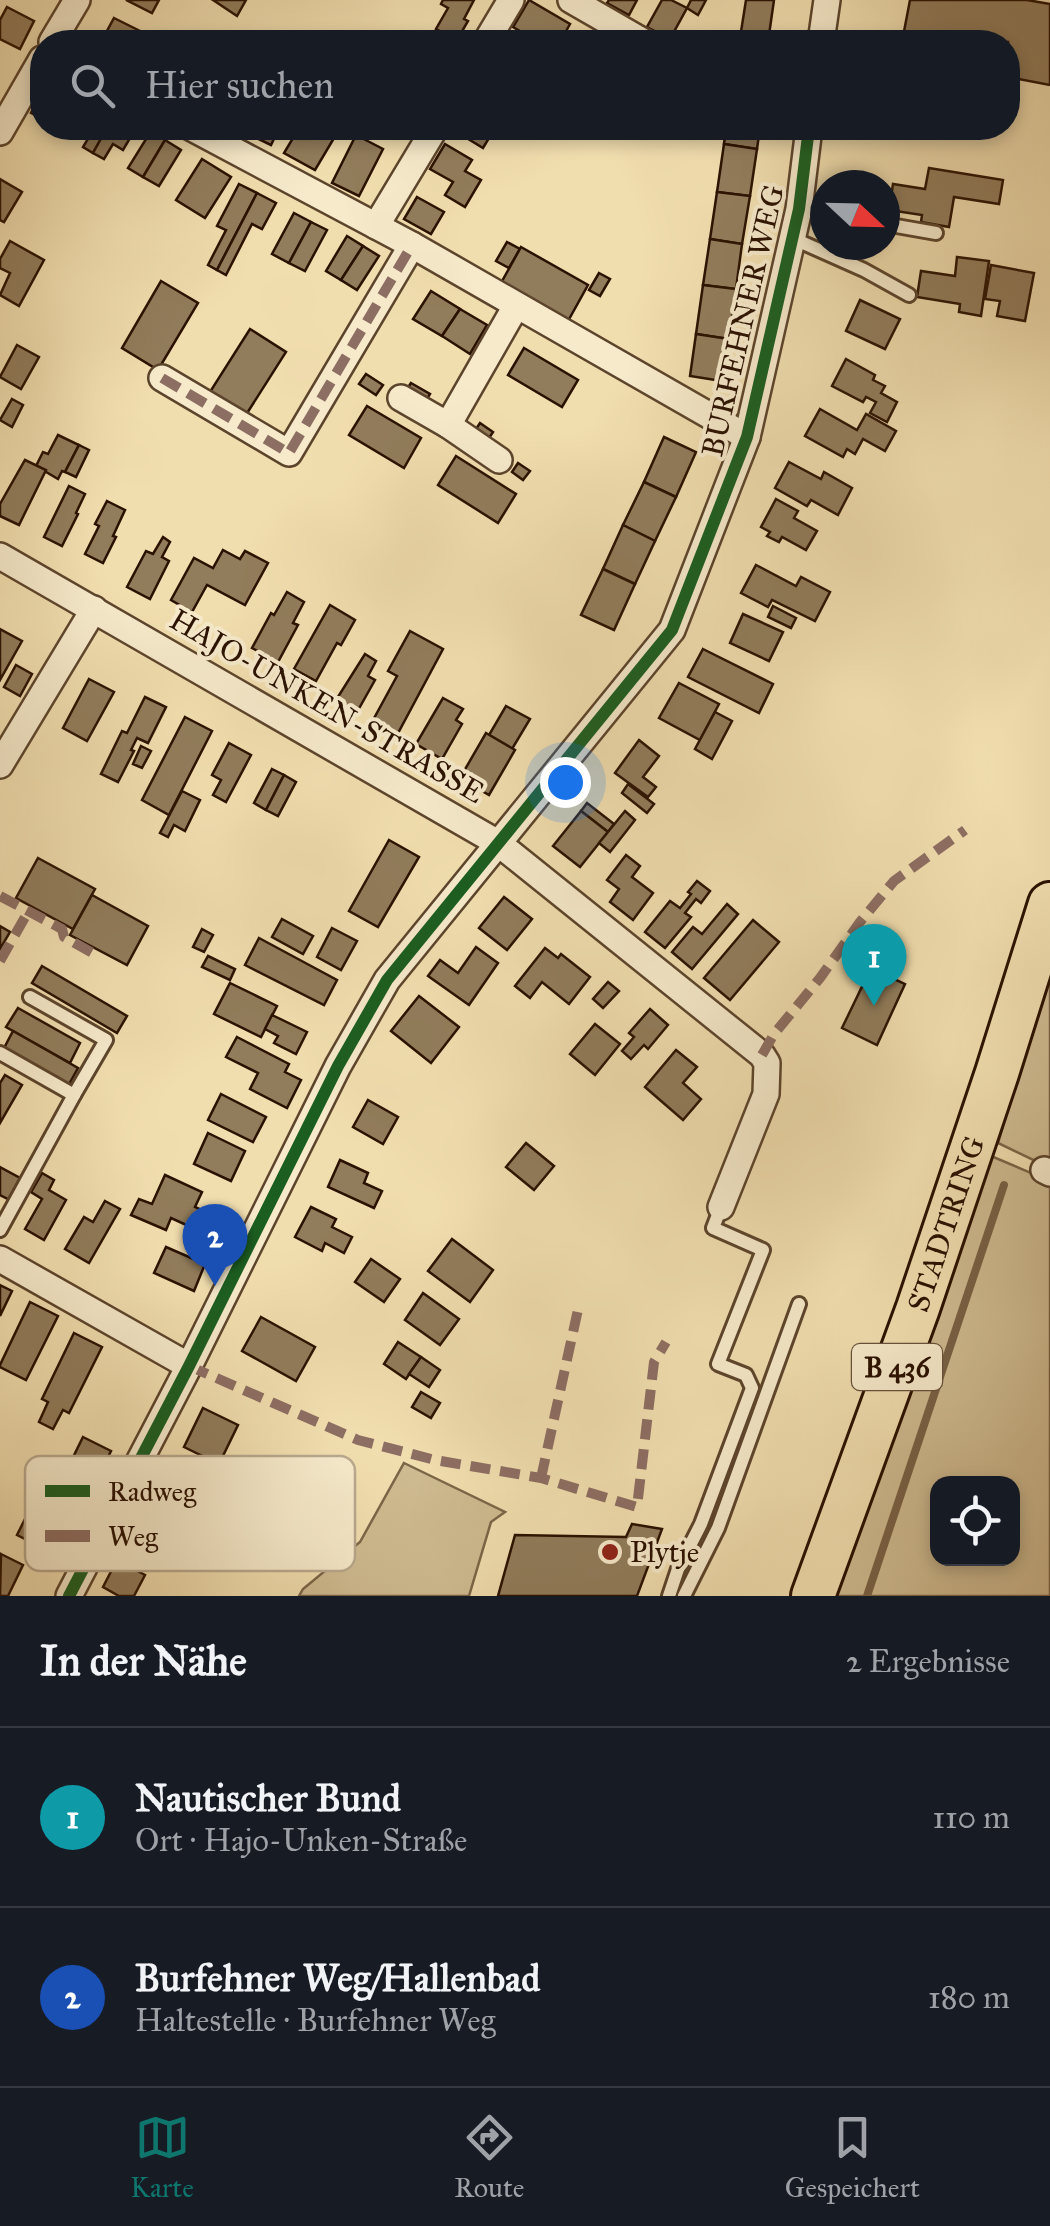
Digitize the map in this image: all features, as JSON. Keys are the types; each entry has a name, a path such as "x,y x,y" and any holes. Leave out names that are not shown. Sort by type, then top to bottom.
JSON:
{"highway":[{"name":"STADTRING","path":"813,1596 918,1308 1050,904"}],"street":[{"path":"59,30 77,0"},
{"path":"493,30 511,0"},
{"path":"571,0 623,30"},
{"path":"823,30 827,0"},
{"path":"0,132 30,79"},
{"path":"215,140 412,246 746,437"},
{"path":"376,226 428,140"},
{"name":"BURFEHNER WEG","path":"142,1456 338,1066 387,980 672,630 746,437 799,209 808,140"},
{"path":"162,378 290,453 412,246"},
{"path":"448,426 516,306"},
{"path":"402,398 498,460"},
{"name":"HAJO-UNKEN-STRASSE","path":"0,556 498,844 762,1055 767,1063 766,1094 721,1207"},
{"path":"0,766 94,609"},
{"path":"0,1259 189,1366"},
{"name":"BURFEHNER WEG","path":"69,1596 82,1571"}],"lane":[{"path":"799,209 810,211"},
{"path":"900,227 936,233"},
{"path":"792,238 909,295"},
{"path":"0,1230 106,1040 30,997"},
{"path":"0,1052 74,1095"},
{"path":"721,1207 713,1228 763,1250 718,1364 772,1385"},
{"path":"684,1596 718,1528 799,1304"},
{"path":"669,1596 752,1388 746,1375"}],"shaded area":[{"path":"1050,970 1050,1168 998,1143"},
{"path":"991,1156 1050,1181 1050,1596 829,1596"},
{"path":"404,1463 505,1512 491,1522 469,1596 299,1596 325,1571 355,1571 355,1546"}],"building":[{"path":"126,0 159,0 152,13"},
{"path":"213,0 246,0 237,16"},
{"path":"443,0 474,0 463,30 436,29 448,8 441,4"},
{"path":"529,0 570,24 567,30 513,27"},
{"path":"637,0 629,15 607,3"},
{"path":"662,0 687,8 675,30 647,27"},
{"path":"691,0 706,0 698,15 687,8"},
{"path":"746,0 774,0 770,30 741,30"},
{"path":"910,0 1027,0 1050,4 1050,85 1020,79 1020,30 904,30"},
{"path":"7,7 34,21 20,49 0,39 0,20"},
{"path":"114,18 138,30 108,30"},
{"path":"87,140 100,140 93,153 83,147"},
{"path":"100,140 129,140 123,150 113,144 104,159 93,153"},
{"path":"145,140 165,140 143,177 128,168"},
{"path":"165,140 181,150 159,186 143,177"},
{"path":"292,140 333,140 315,170 284,153"},
{"path":"354,140 366,140 383,149 359,196 332,183"},
{"path":"470,140 488,140 483,148"},
{"path":"724,140 758,140 757,149 724,144"},
{"path":"445,144 472,160 465,171 481,180 465,207 445,195 453,182 430,169"},
{"path":"724,144 757,149 750,196 717,192"},
{"path":"202,159 231,177 205,218 176,200"},
{"path":"929,168 1003,180 999,204 954,197 949,227 921,222 922,215 900,212 900,185 925,189"},
{"path":"0,179 22,192 4,222 0,220"},
{"path":"239,184 257,193 217,270 208,265 226,230 217,226"},
{"path":"717,192 750,196 742,244 710,239"},
{"path":"257,193 276,203 262,229 252,224 226,275 217,270"},
{"path":"417,197 444,212 431,234 404,219"},
{"path":"294,213 311,222 289,263 272,254"},
{"path":"311,222 327,230 305,271 289,263"},
{"path":"347,236 363,246 341,280 326,271"},
{"path":"710,239 742,244 736,289 703,285"},
{"path":"10,241 44,260 19,306 0,295 10,273 0,268 0,259"},
{"path":"507,242 520,249 509,268 496,261"},
{"path":"363,246 379,256 357,290 341,280"},
{"path":"521,247 588,285 568,321 501,283"},
{"path":"957,257 989,261 981,316 959,312 960,304 917,297 921,271 955,276"},
{"path":"991,265 1034,273 1025,321 997,316 1000,301 985,299"},
{"path":"599,273 610,279 600,296 589,290"},
{"path":"161,281 198,303 158,370 122,348"},
{"path":"703,285 736,289 729,339 696,334"},
{"path":"431,291 460,309 442,336 413,319"},
{"path":"860,300 900,319 885,349 846,331"},
{"path":"460,309 487,325 470,354 442,336"},
{"path":"250,329 286,352 244,418 208,395"},
{"path":"696,334 729,339 722,381 690,376"},
{"path":"17,345 39,357 21,389 0,377"},
{"path":"524,348 578,380 562,407 508,375"},
{"path":"846,359 875,375 873,380 885,386 881,393 897,402 887,422 870,413 876,402 866,397 863,402 832,386"},
{"path":"366,374 383,385 376,395 359,384"},
{"path":"411,383 430,394 422,407 403,395"},
{"path":"12,399 23,405 12,427 0,420"},
{"path":"367,406 421,438 404,468 349,435"},
{"path":"820,409 857,430 866,414 896,431 885,451 863,439 855,454 847,449 843,457 805,436"},
{"path":"480,423 493,432 487,441 474,432"},
{"path":"58,435 79,445 58,479 36,466"},
{"path":"664,437 696,452 676,497 644,482"},
{"path":"79,445 89,450 76,477 65,472"},
{"path":"456,456 516,494 498,523 438,485"},
{"path":"25,460 46,470 19,525 0,516 0,504"},
{"path":"789,462 821,479 824,472 852,488 838,515 811,500 807,506 775,488"},
{"path":"518,463 530,471 523,480 512,472"},
{"path":"644,482 676,497 655,541 623,525"},
{"path":"69,486 85,494 62,546 44,537"},
{"path":"776,499 798,511 794,518 817,531 806,550 782,537 779,542 767,536 770,532 761,527"},
{"path":"107,501 125,510 103,563 85,554"},
{"path":"623,525 655,541 635,584 603,569"},
{"path":"163,537 170,542 162,557 169,561 150,599 127,587 146,551 153,554"},
{"path":"223,550 240,559 245,551 268,563 245,605 207,585 192,612 171,600 194,558 213,568"},
{"path":"756,565 796,586 801,577 830,592 815,621 772,600 768,607 741,593"},
{"path":"603,569 635,584 614,630 581,615"},
{"path":"287,592 304,602 293,623 298,625 278,662 252,648"},
{"path":"330,605 355,620 316,681 294,669"},
{"path":"773,606 796,618 791,628 768,617"},
{"path":"743,614 783,632 769,661 730,643"},
{"path":"0,629 22,641 0,680"},
{"path":"410,631 443,649 397,735 372,722 397,676 388,671"},
{"path":"703,649 773,684 759,713 688,677"},
{"path":"365,654 376,661 368,676 375,680 357,712 336,700"},
{"path":"16,665 32,674 20,696 4,687"},
{"path":"89,679 114,692 87,741 63,728"},
{"path":"679,683 719,704 700,740 659,718"},
{"path":"145,697 166,707 148,743 137,738 118,782 101,774 122,731 127,733"},
{"path":"443,698 463,709 456,720 462,724 442,759 416,744"},
{"path":"506,706 530,719 512,749 489,735"},
{"path":"715,712 732,721 712,759 695,749"},
{"path":"185,717 212,731 169,815 142,800"},
{"path":"486,733 515,750 489,795 460,778"},
{"path":"639,740 659,756 643,777 656,787 648,797 615,773"},
{"path":"229,743 251,755 226,802 213,795 221,780 212,775"},
{"path":"141,746 151,751 142,768 133,764"},
{"path":"272,769 284,775 266,810 254,803"},
{"path":"284,775 296,782 278,816 266,810"},
{"path":"628,784 654,804 647,813 622,793"},
{"path":"182,791 200,800 185,831 174,825 168,837 160,833"},
{"path":"587,803 614,824 608,832 581,811"},
{"path":"581,811 608,832 580,867 553,846"},
{"path":"625,811 635,820 610,852 599,843"},
{"path":"389,840 419,857 378,927 349,911"},
{"path":"626,855 640,866 632,877 653,893 633,920 610,902 619,889 607,880"},
{"path":"38,858 95,889 73,929 16,898"},
{"path":"697,881 710,891 701,903 696,899 685,913 691,917 665,948 645,932 670,901 680,908"},
{"path":"92,895 148,926 127,965 70,935"},
{"path":"504,897 532,919 507,950 479,928"},
{"path":"727,904 738,914 692,969 672,952 693,927 702,934"},
{"path":"282,919 313,936 303,954 272,937"},
{"path":"753,920 779,942 730,1000 704,978"},
{"path":"0,926 10,932 0,949"},
{"path":"332,928 357,941 341,970 317,957"},
{"path":"202,929 213,935 204,952 193,947"},
{"path":"259,938 337,980 324,1005 245,965"},
{"path":"476,947 498,963 469,1005 428,976 440,960 458,973"},
{"path":"545,948 558,958 561,954 590,977 569,1004 542,982 530,998 515,986"},
{"path":"208,956 235,969 230,980 202,967"},
{"path":"42,966 127,1016 117,1033 32,983"},
{"path":"871,968 905,984 877,1045 842,1028"},
{"path":"608,982 619,991 603,1008 593,999"},
{"path":"230,983 277,1006 261,1037 214,1014"},
{"path":"419,996 459,1027 431,1063 391,1031"},
{"path":"18,1008 80,1043 70,1063 6,1027"},
{"path":"650,1009 668,1025 648,1049 644,1045 631,1059 622,1051 634,1037 629,1033"},
{"path":"272,1015 307,1032 296,1054 274,1043 278,1036 265,1029"},
{"path":"595,1024 620,1044 595,1075 570,1054"},
{"path":"13,1031 78,1068 68,1086 3,1050"},
{"path":"237,1037 289,1064 285,1072 301,1080 287,1108 250,1089 258,1073 226,1057"},
{"path":"676,1050 697,1067 683,1083 701,1099 683,1120 645,1087"},
{"path":"5,1075 22,1085 0,1123 0,1083"},
{"path":"221,1094 266,1117 253,1142 208,1120"},
{"path":"368,1100 398,1117 383,1144 353,1127"},
{"path":"208,1133 245,1151 231,1181 194,1164"},
{"path":"526,1143 554,1166 534,1190 506,1167"},
{"path":"340,1160 368,1173 364,1183 382,1191 374,1208 328,1187"},
{"path":"0,1167 22,1179 10,1200 0,1195"},
{"path":"42,1173 54,1180 49,1190 66,1200 44,1240 25,1229 42,1199 31,1192"},
{"path":"165,1175 202,1192 195,1207 227,1222 217,1246 191,1235 193,1228 171,1218 166,1230 131,1215 139,1199 152,1204"},
{"path":"105,1201 120,1209 89,1263 65,1249 84,1217 93,1222"},
{"path":"311,1207 336,1219 332,1227 352,1237 344,1253 325,1243 322,1251 295,1237"},
{"path":"452,1239 493,1270 470,1302 428,1271"},
{"path":"166,1247 205,1264 194,1291 154,1273"},
{"path":"371,1259 400,1279 384,1302 355,1282"},
{"path":"0,1285 12,1291 0,1316"},
{"path":"423,1293 459,1319 440,1345 405,1320"},
{"path":"30,1302 58,1316 26,1380 0,1365"},
{"path":"261,1317 315,1347 296,1381 242,1351"},
{"path":"74,1333 102,1347 69,1413 63,1410 53,1429 39,1422 48,1402 42,1399"},
{"path":"398,1342 421,1357 406,1379 384,1364"},
{"path":"421,1357 440,1370 429,1387 409,1374"},
{"path":"421,1392 440,1403 431,1418 412,1407"},
{"path":"203,1408 238,1425 223,1456 203,1456 184,1447"},
{"path":"83,1437 111,1451 108,1456 74,1456"},
{"path":"25,1519 25,1539 17,1535"},
{"path":"632,1524 662,1529 637,1596 498,1596 515,1535 626,1537"},
{"path":"1,1554 23,1565 8,1596 0,1596"},
{"path":"111,1571 138,1571 145,1575 134,1596 119,1596 103,1587"}],"waterway":[{"path":"867,1596 1004,1185"}],"marked path":[{"path":"162,378 289,453 412,245"},
{"path":"762,1055 774,1034 894,881 965,830"},
{"path":"0,896 62,929 64,937 96,955"},
{"path":"0,961 28,912"},
{"path":"541,1478 579,1305"},
{"path":"189,1366 358,1440 435,1460 541,1478 637,1507 654,1362 666,1342"}],"cycle path":[{"path":"142,1456 338,1066 387,980 672,630 747,437 799,209 808,140"},
{"path":"69,1596 82,1571"}],"place":[{"name":"Nautischer Bund","path":"874,1006"},
{"name":"Burfehner Weg/Hallenbad","path":"215,1286"},
{"name":"Plytje","path":"610,1552"}]}
